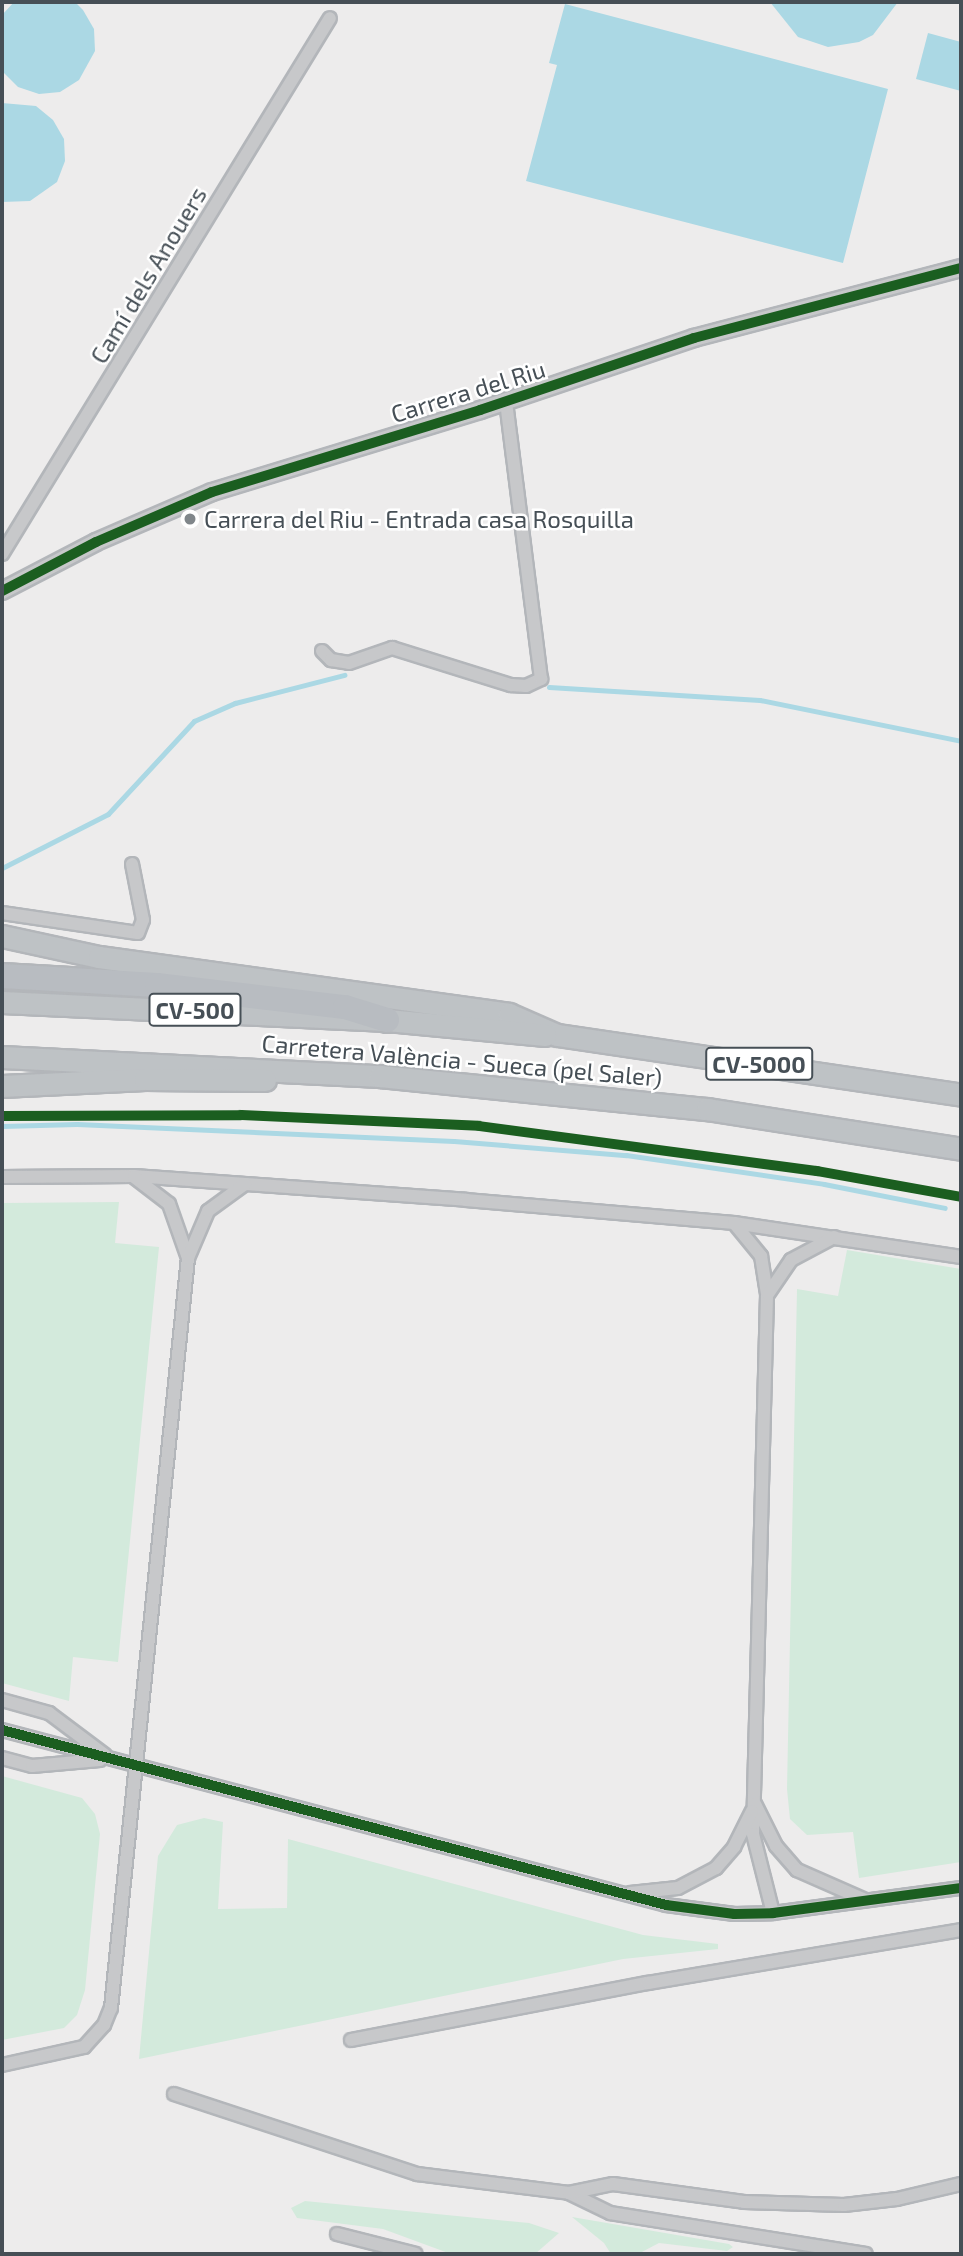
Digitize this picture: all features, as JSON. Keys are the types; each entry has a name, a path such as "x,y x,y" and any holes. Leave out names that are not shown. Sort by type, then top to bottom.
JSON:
{"highway":[{"path":"2,936 113,959 509,1014 557,1035"},
{"path":"2,976 184,988 345,1007 387,1020"},
{"name":"Carretera València - Sueca (pel Saler)","path":"2,1002 387,1020 557,1035"},
{"name":"CV-5000","path":"557,1035 961,1095"},
{"name":"Carretera València - Sueca (pel Saler)","path":"2,1057 380,1076 750,1114"},
{"path":"2,1086 380,1076"},
{"name":"CV-5000","path":"750,1114 961,1149"}],"street":[{"name":"Camí dels Anouers","path":"2,554 330,18"},
{"name":"Carrera del Riu","path":"2,591 96,542 212,492 506,401 694,338 961,268"},
{"path":"322,651 331,660 348,663 391,648 511,685 526,686 541,679 506,401"},
{"path":"2,913 138,933 143,920 132,864"},
{"path":"2,1177 134,1176 734,1223 835,1236 961,1257"},
{"path":"134,1176 169,1204 188,1258"},
{"path":"2,2065 70,2053 84,2047 104,2025 116,1983 188,1258 208,1211 245,1184"},
{"path":"734,1223 761,1256 767,1295 755,1852 773,1913"},
{"path":"767,1295 791,1260 835,1236"},
{"path":"2,1700 49,1713 111,1759"},
{"path":"2,1730 619,1894 702,1911 773,1913 961,1888"},
{"path":"2,1758 32,1766 111,1759"},
{"path":"619,1894 678,1888 706,1875 734,1847 755,1804"},
{"path":"755,1804 776,1846 797,1870 866,1901"},
{"path":"351,2040 648,1983 961,1930"},
{"path":"174,2094 417,2174 569,2193 613,2184 744,2202 835,2206 897,2199 961,2184"},
{"path":"569,2193 610,2213 866,2254"},
{"path":"337,2234 416,2254"}],"green space":[{"path":"119,1202 115,1243 159,1247 118,1662 73,1657 69,1701 2,1683 2,1203"},
{"path":"847,1250 961,1269 961,1862 859,1878 853,1832 807,1835 790,1819 787,1789 797,1289 838,1296"},
{"path":"2,1776 82,1798 95,1814 100,1834 85,1990 77,2015 64,2028 2,2040"},
{"path":"204,1818 223,1822 218,1909 287,1908 288,1839 643,1935 718,1944 718,1949 623,1959 139,2059 158,1856 177,1825"},
{"path":"305,2201 529,2223 559,2233 535,2254 451,2254 383,2229 297,2218 291,2208"},
{"path":"572,2217 729,2244 733,2247 727,2251 659,2243 638,2254 611,2254 604,2243"}],"water":[{"path":"14,2 75,2 83,10 94,29 95,51 79,80 60,92 39,94 18,87 2,71 2,15"},
{"path":"770,2 898,2 873,35 859,42 828,47 798,37"},
{"path":"565,4 888,89 843,263 526,181 557,65 549,63"},
{"path":"928,33 961,42 961,91 916,79"},
{"path":"2,103 36,106 53,120 64,139 65,161 57,182 30,201 2,202"}],"waterway":[{"path":"2,868 108,814 194,721 235,703 344,675"},
{"path":"549,687 760,700 961,741"},
{"path":"2,1126 77,1124 454,1141 626,1155 824,1184 945,1208"}],"cycle path":[{"path":"2,591 96,542 212,492 480,410 694,338 961,268"},
{"path":"2,1116 241,1115 479,1126 817,1171 961,1197"},
{"path":"2,1730 666,1905 734,1914 773,1913 961,1888"}],"place":[{"name":"Carrera del Riu - Entrada casa Rosquilla","path":"190,519"}]}
